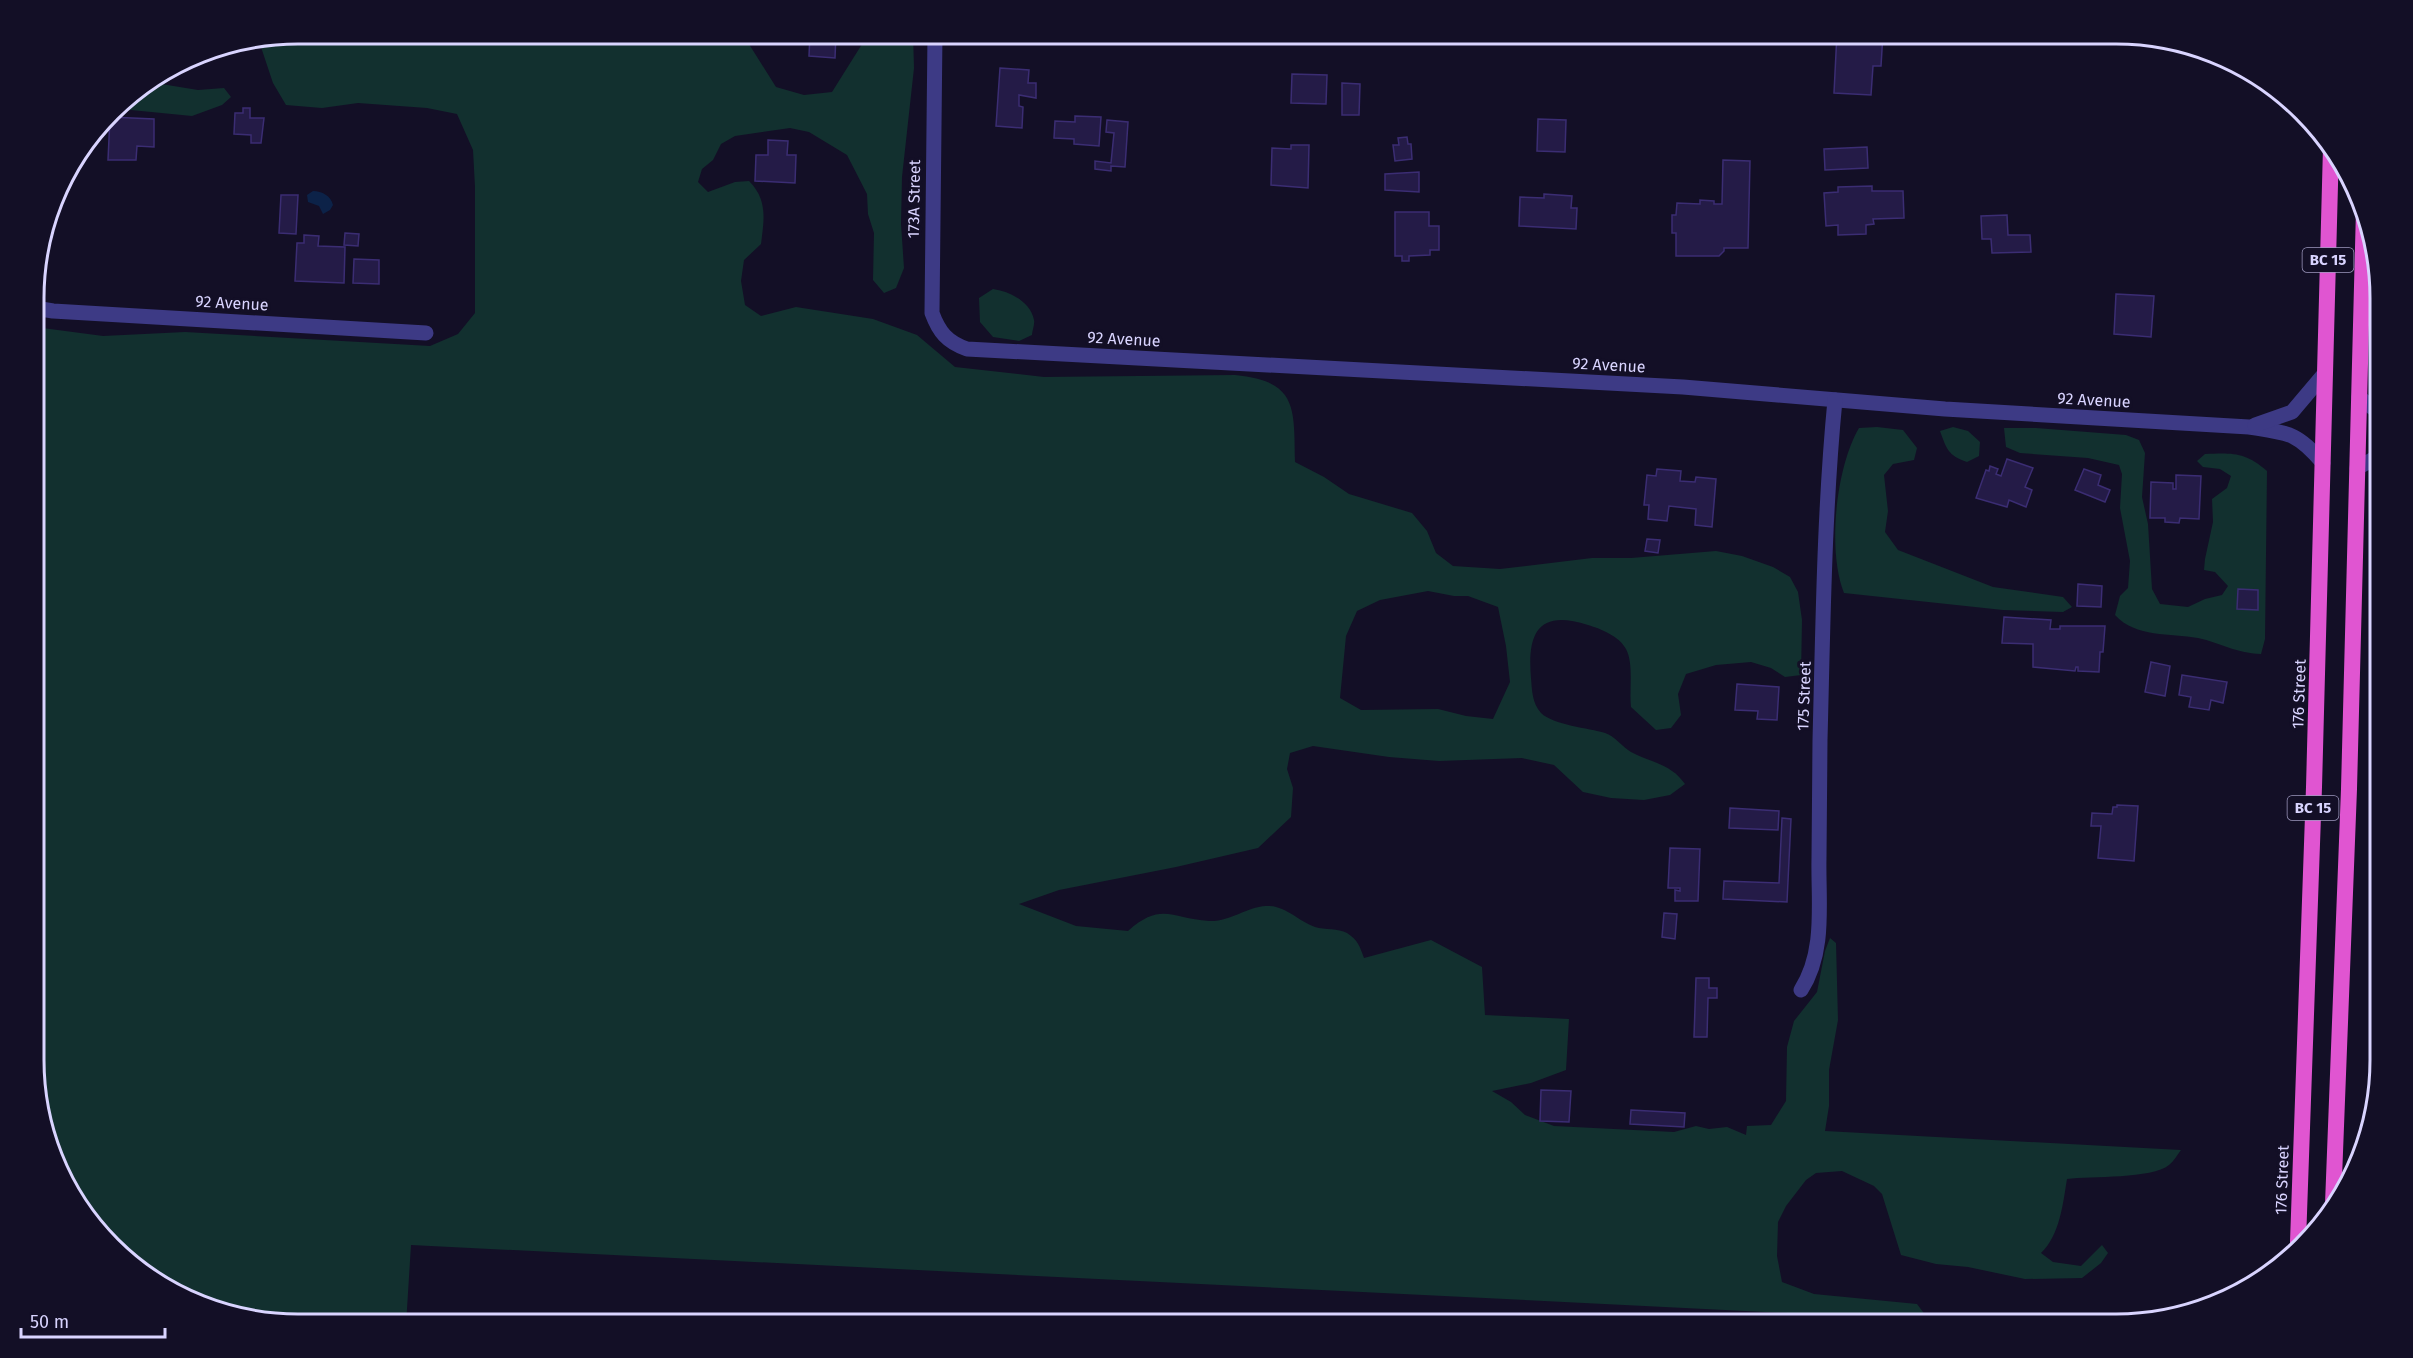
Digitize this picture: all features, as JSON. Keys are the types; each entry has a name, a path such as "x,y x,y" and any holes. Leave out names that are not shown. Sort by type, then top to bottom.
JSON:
{"highway":[{"name":"176 Street","path":"2298,1237 2331,163"},
{"name":"BC 15","path":"2333,1190 2363,241"}],"street":[{"name":"173A Street","path":"935,44 932,313 937,327 946,339 967,349"},
{"name":"92 Avenue","path":"44,310 426,333"},
{"name":"92 Avenue","path":"967,349 1603,382 1835,400 2249,427 2288,434 2301,439 2323,463"},
{"name":"92 Avenue","path":"2249,427 2278,419 2292,412 2325,374"},
{"path":"2359,397 2370,406"},
{"name":"175 Street","path":"1801,990 1814,966 1819,928 1819,796 1826,532 1835,400"},
{"path":"2357,468 2370,461"}],"green space":[{"path":"281,44 749,44 776,87 804,95 832,92 862,44 913,44 914,68 902,177 901,224 904,268 896,288 884,293 873,280 874,233 868,214 867,194 847,155 809,132 790,128 735,136 721,144 713,160 702,169 698,182 708,192 735,182 749,181 759,195 764,219 761,244 744,260 741,281 745,305 761,316 796,307 873,319 917,335 955,367 1044,377 1235,375 1256,378 1271,384 1288,400 1294,426 1295,462 1324,477 1349,494 1412,513 1427,531 1436,553 1453,566 1500,569 1592,558 1631,558 1716,551 1742,556 1773,567 1790,577 1798,592 1802,620 1801,675 1785,677 1771,668 1751,662 1716,665 1686,674 1678,694 1681,715 1671,728 1656,730 1631,707 1631,669 1628,655 1623,644 1614,637 1588,625 1558,620 1547,623 1534,637 1530,662 1531,683 1536,705 1541,713 1562,723 1609,734 1631,752 1667,768 1685,784 1670,795 1644,800 1611,798 1583,792 1554,765 1522,758 1439,761 1389,757 1313,746 1290,753 1287,769 1293,788 1291,817 1258,848 1059,890 1019,904 1076,926 1128,931 1150,916 1159,914 1217,921 1259,907 1273,906 1315,927 1347,933 1356,941 1364,958 1431,940 1482,967 1485,1015 1569,1019 1566,1070 1531,1083 1492,1091 1511,1102 1525,1115 1554,1126 1674,1132 1696,1126 1709,1129 1727,1127 1746,1135 1747,1126 1771,1125 1786,1101 1787,1047 1794,1021 1817,992 1825,951 1830,938 1836,943 1838,1020 1829,1070 1829,1106 1825,1131 2181,1150 2169,1165 2149,1173 2067,1179 2057,1228 2041,1253 2053,1262 2081,1266 2102,1245 2108,1253 2101,1263 2082,1278 2025,1279 1968,1267 1936,1264 1901,1255 1882,1194 1874,1186 1842,1171 1816,1173 1806,1180 1786,1206 1778,1222 1777,1256 1782,1282 1814,1294 1917,1304 1924,1314 1808,1314 411,1245 407,1314 281,1314 248,1310 216,1301 156,1272 118,1240 86,1202 57,1142 48,1110 44,1077 44,328 103,336 185,332 430,346 458,334 475,313 473,150 457,114 427,108 358,103 322,108 286,105 273,83 261,46","holes":["1428,591 1468,596 1498,607 1506,646 1510,682 1493,719 1466,716 1438,709 1361,710 1340,698 1346,636 1357,611 1380,600"]},
{"path":"160,84 198,90 224,88 231,97 222,105 192,116 126,111"},
{"path":"993,289 1018,298 1029,308 1034,320 1032,335 1019,341 993,337 980,322 979,298"},
{"path":"1877,427 1903,430 1917,448 1914,460 1893,464 1884,475 1888,511 1885,532 1898,550 1993,587 2063,597 2072,607 2063,612 2003,610 1844,593 1836,555 1835,533 1840,486 1851,445 1859,428"},
{"path":"1953,427 1968,431 1980,442 1979,456 1967,462 1949,451 1940,431"},
{"path":"2004,428 2036,428 2126,435 2139,440 2145,453 2142,497 2148,524 2152,589 2160,604 2188,607 2205,599 2222,595 2228,586 2215,572 2204,570 2213,522 2212,499 2227,488 2231,476 2220,469 2203,467 2197,461 2205,454 2238,455 2252,460 2267,471 2265,639 2261,654 2243,652 2198,638 2143,631 2133,628 2115,615 2120,596 2128,588 2130,561 2120,508 2122,474 2119,465 2088,458 2020,453 2006,447"}],"water":[{"path":"313,191 323,193 328,197 333,205 330,210 323,214 319,206 308,202 307,195"}],"building":[{"path":"810,44 836,44 835,58 809,56"},
{"path":"1836,44 1882,44 1881,66 1873,66 1871,95 1834,93"},
{"path":"1000,68 1029,70 1028,83 1036,83 1036,98 1019,95 1019,106 1023,107 1022,128 996,126"},
{"path":"1292,74 1327,75 1326,104 1291,103"},
{"path":"1342,83 1360,84 1359,115 1342,115"},
{"path":"243,108 250,108 250,118 264,118 261,143 251,143 251,135 234,134 235,113 243,113"},
{"path":"1075,116 1101,117 1099,146 1074,144 1074,139 1054,138 1055,121 1075,122"},
{"path":"119,117 154,119 154,147 137,146 136,160 108,160 110,127"},
{"path":"1538,119 1566,120 1565,152 1537,151"},
{"path":"1107,120 1128,122 1125,167 1111,166 1111,171 1095,169 1095,161 1111,163 1114,133 1106,132"},
{"path":"1407,137 1408,144 1411,144 1412,159 1395,161 1393,145 1399,145 1398,138"},
{"path":"768,140 788,141 787,155 796,155 795,183 755,181 756,155 768,155"},
{"path":"1291,145 1309,145 1308,188 1271,185 1272,148 1291,149"},
{"path":"1867,147 1868,168 1825,170 1824,149"},
{"path":"1723,160 1750,161 1748,248 1724,248 1719,256 1676,256 1676,233 1672,233 1672,215 1676,215 1677,203 1700,204 1700,200 1722,204"},
{"path":"1419,172 1419,192 1385,190 1385,174"},
{"path":"1872,186 1872,191 1903,191 1904,218 1873,219 1874,224 1866,225 1866,234 1838,235 1838,225 1826,226 1824,193 1838,192 1838,187"},
{"path":"1544,194 1572,196 1571,208 1577,208 1576,229 1519,226 1520,197 1544,198"},
{"path":"281,195 298,195 296,234 279,233"},
{"path":"1395,212 1429,212 1429,226 1439,226 1439,250 1430,250 1430,255 1409,256 1409,261 1402,261 1402,256 1395,256"},
{"path":"2007,215 2008,235 2030,235 2031,252 1992,253 1991,239 1982,239 1981,216"},
{"path":"345,233 359,234 358,246 344,245"},
{"path":"304,235 319,236 318,246 345,247 344,283 295,281 297,243 304,243"},
{"path":"354,259 379,260 379,284 353,283"},
{"path":"2116,294 2154,296 2151,337 2114,334"},
{"path":"2007,459 2033,468 2025,487 2032,490 2026,507 2009,500 2007,507 1976,498 1986,470 1989,471 1990,466 1998,469 1996,474 2001,476"},
{"path":"1657,469 1681,471 1680,481 1695,482 1696,477 1716,479 1712,527 1695,525 1696,509 1669,506 1667,521 1648,519 1649,505 1644,505 1647,475 1656,476"},
{"path":"2084,469 2101,475 2098,485 2110,490 2105,502 2075,490"},
{"path":"2176,475 2201,476 2199,519 2180,518 2179,523 2165,522 2165,518 2150,518 2151,482 2173,483 2173,489 2176,489"},
{"path":"1647,539 1660,540 1658,553 1645,551"},
{"path":"2078,584 2102,586 2101,607 2077,606"},
{"path":"2238,589 2258,590 2258,610 2237,609"},
{"path":"2004,617 2051,620 2050,629 2060,629 2060,626 2105,626 2099,672 2078,671 2078,667 2075,671 2033,667 2033,644 2002,643"},
{"path":"2151,662 2170,666 2165,696 2145,692"},
{"path":"2182,675 2227,682 2223,703 2211,700 2209,710 2189,707 2191,697 2179,695"},
{"path":"1737,684 1779,687 1777,720 1757,719 1758,711 1735,710"},
{"path":"2117,805 2138,806 2134,861 2098,858 2101,826 2091,826 2092,813 2112,814 2113,807"},
{"path":"1730,808 1779,811 1778,830 1729,828"},
{"path":"1782,818 1791,819 1787,902 1723,899 1724,881 1779,883"},
{"path":"1670,848 1700,849 1698,901 1675,901 1675,890 1680,891 1680,888 1668,888"},
{"path":"1664,913 1677,914 1675,939 1662,937"},
{"path":"1696,978 1709,978 1709,988 1717,988 1717,998 1708,998 1707,1037 1694,1037"},
{"path":"1541,1090 1571,1091 1569,1122 1540,1121"},
{"path":"1631,1110 1685,1113 1684,1127 1630,1124"}]}
